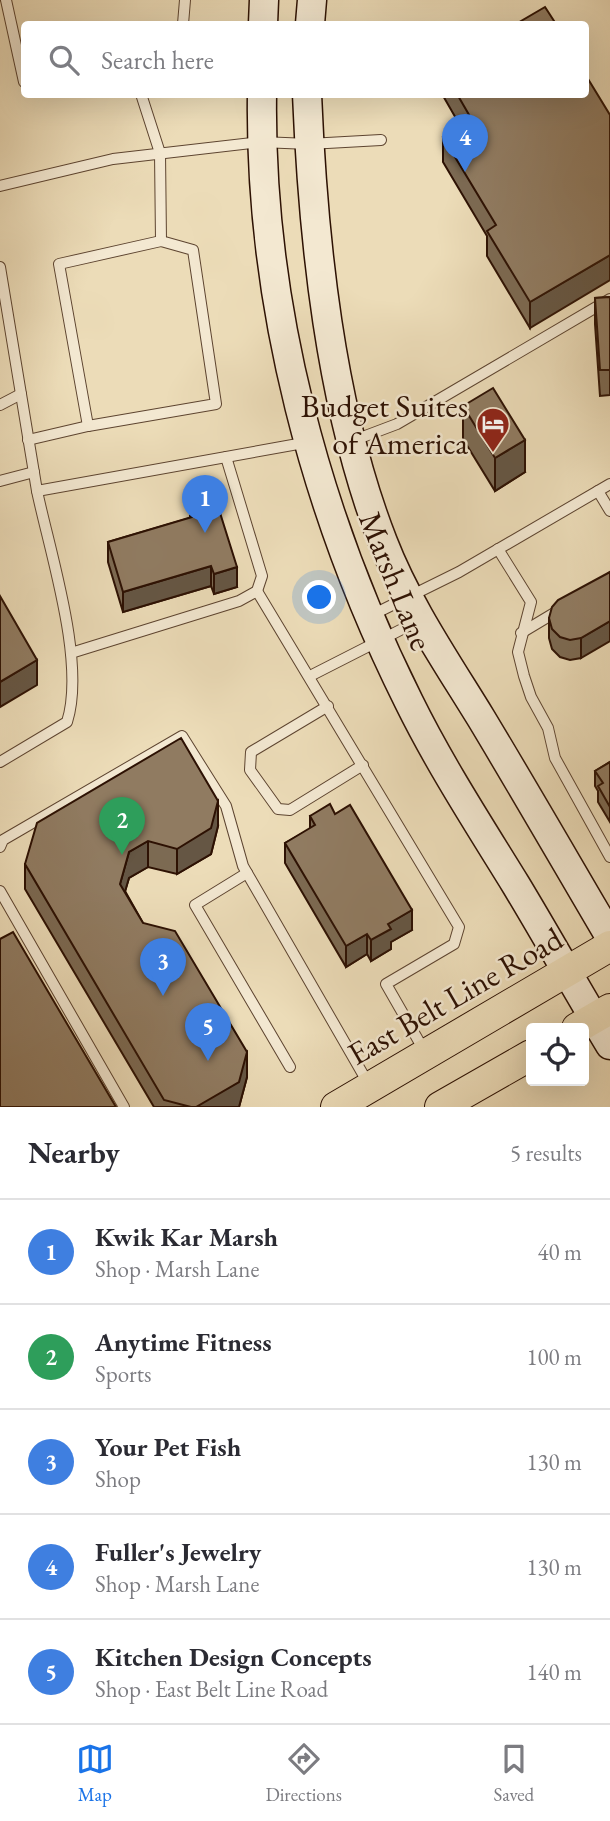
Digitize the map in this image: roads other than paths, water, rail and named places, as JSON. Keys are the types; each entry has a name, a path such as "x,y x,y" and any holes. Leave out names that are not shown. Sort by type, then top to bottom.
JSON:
{"main road":[{"path":"263,21 264,0"},
{"path":"310,21 312,0"},
{"name":"Marsh Lane","path":"262,98 261,142 278,302 317,478 408,701 445,769 610,1045"},
{"name":"Marsh Lane","path":"307,98 309,144 331,336 358,471 384,544 416,608 610,937"},
{"name":"East Belt Line Road","path":"335,1107 610,946"},
{"path":"440,1107 526,1058"}],"lane":[{"path":"6,0 21,68"},
{"path":"183,21 185,0"},
{"path":"142,98 160,153 161,242"},
{"path":"0,186 113,159 160,153 261,142 309,144 382,140"},
{"path":"28,440 88,426 216,404 193,250 161,242 59,264 88,426"},
{"path":"0,267 37,491 71,653 72,708 67,722 0,762"},
{"path":"351,441 397,424 610,299"},
{"path":"0,405 21,394"},
{"path":"37,491 309,442"},
{"path":"71,653 239,601 257,591 262,576 226,457"},
{"path":"0,481 34,472"},
{"path":"310,676 376,627 416,608 498,549 610,484"},
{"path":"598,491 610,511"},
{"path":"498,549 531,602 518,652 530,697 548,728 555,758 610,857"},
{"path":"257,591 459,927 454,944 386,984 426,1053"},
{"path":"521,633 567,605"},
{"path":"376,627 416,608"},
{"path":"328,706 251,752 250,770 278,809 290,810 363,765"},
{"path":"0,847 3,840 182,736 226,806 247,873 370,1087"},
{"path":"247,873 195,905 289,1067"},
{"path":"0,891 124,1107"}],"place":[{"name":"Fuller's Jewelry","path":"465,172"},
{"name":"Budget Suites of America","path":"493,454"},
{"name":"Kwik Kar Marsh","path":"205,533"},
{"name":"Anytime Fitness","path":"122,855"},
{"name":"Your Pet Fish","path":"163,996"},
{"name":"Kitchen Design Concepts","path":"208,1061"}]}
